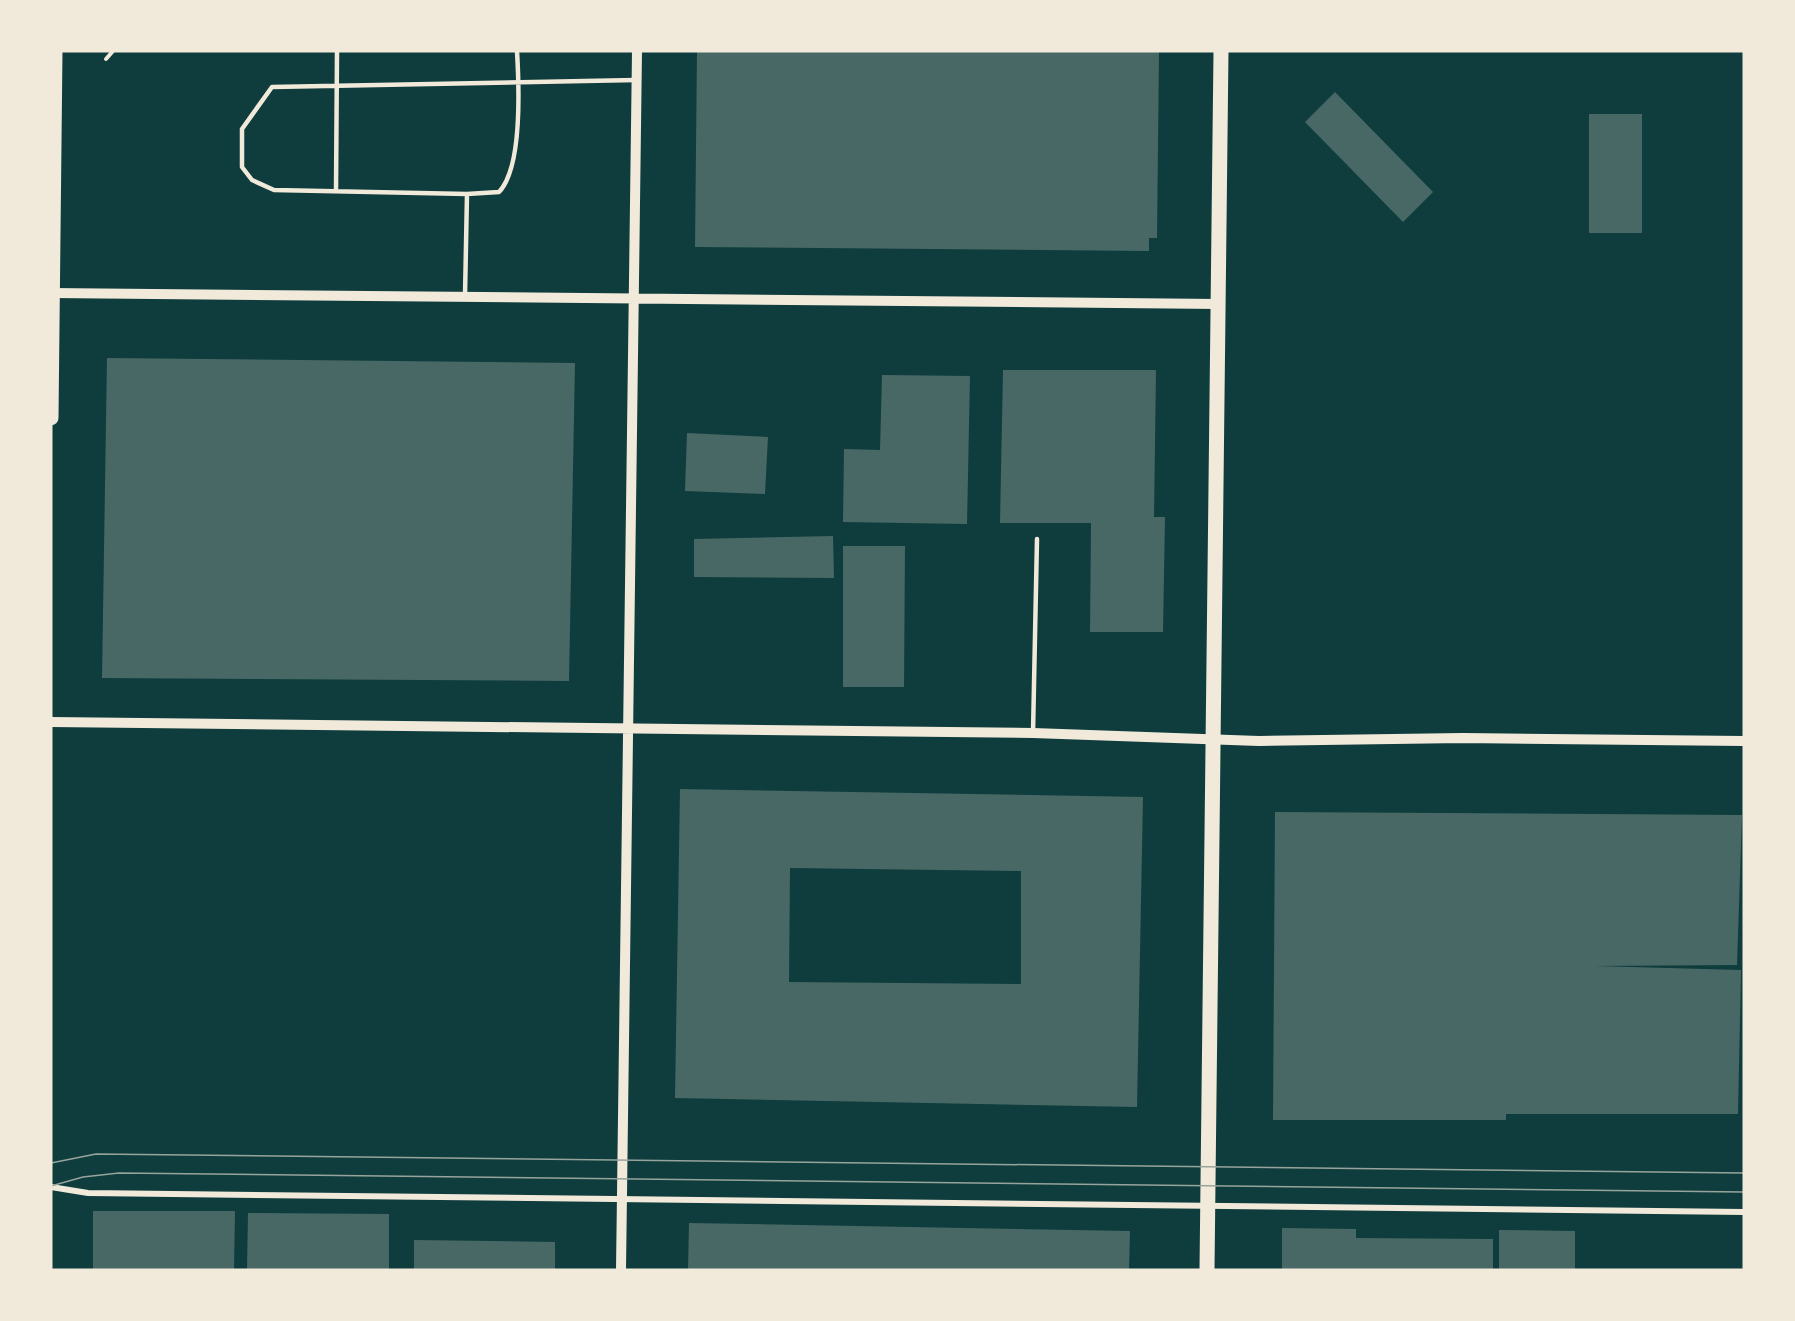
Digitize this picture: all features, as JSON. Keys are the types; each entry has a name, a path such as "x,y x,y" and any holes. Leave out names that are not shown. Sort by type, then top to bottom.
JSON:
{"main road":[{"path":"51,418 55,51"},
{"path":"1207,1270 1221,51"}],"street":[{"path":"621,1270 637,51"},
{"path":"52,293 1219,304"},
{"path":"51,722 1033,733 1259,741 1463,738 1744,741"},
{"path":"51,1187 88,1193 1744,1212"}],"lane":[{"path":"336,191 337,51"},
{"path":"517,51 519,83 513,162 506,185 499,192 467,194 274,190 252,180 242,167 242,129 272,87 519,83 636,81"},
{"path":"465,297 467,194"},
{"path":"1033,733 1037,539"}],"path":[{"path":"106,59 113,51"}],"building":[{"path":"697,51 1159,51 1157,238 1149,238 1149,251 695,247"},
{"path":"1335,92 1433,192 1403,222 1305,122"},
{"path":"1589,114 1642,114 1642,233 1589,233"},
{"path":"107,358 575,363 569,681 102,678"},
{"path":"1003,370 1156,370 1154,517 1165,517 1163,632 1090,632 1091,523 1000,523"},
{"path":"882,375 970,376 967,524 843,522 844,449 880,450"},
{"path":"687,433 768,437 765,494 685,491"},
{"path":"833,536 834,578 694,577 694,539"},
{"path":"843,546 905,546 904,687 843,687"},
{"path":"680,789 1143,797 1137,1107 675,1098","holes":["790,868 1021,871 1021,984 789,982"]},
{"path":"1275,812 1742,815 1737,965 1595,966 1741,970 1738,1114 1506,1114 1506,1120 1273,1120"},
{"path":"93,1211 235,1211 234,1270 93,1270"},
{"path":"248,1213 389,1214 389,1270 247,1270"},
{"path":"689,1223 1130,1231 1129,1270 688,1270"},
{"path":"1282,1228 1356,1229 1356,1238 1493,1239 1493,1270 1282,1270"},
{"path":"1499,1230 1575,1231 1575,1270 1499,1270"},
{"path":"414,1240 555,1242 555,1270 414,1270"}],"tram line":[{"path":"51,1163 96,1154 1744,1173"},
{"path":"51,1186 83,1177 119,1173 1744,1192"}]}
